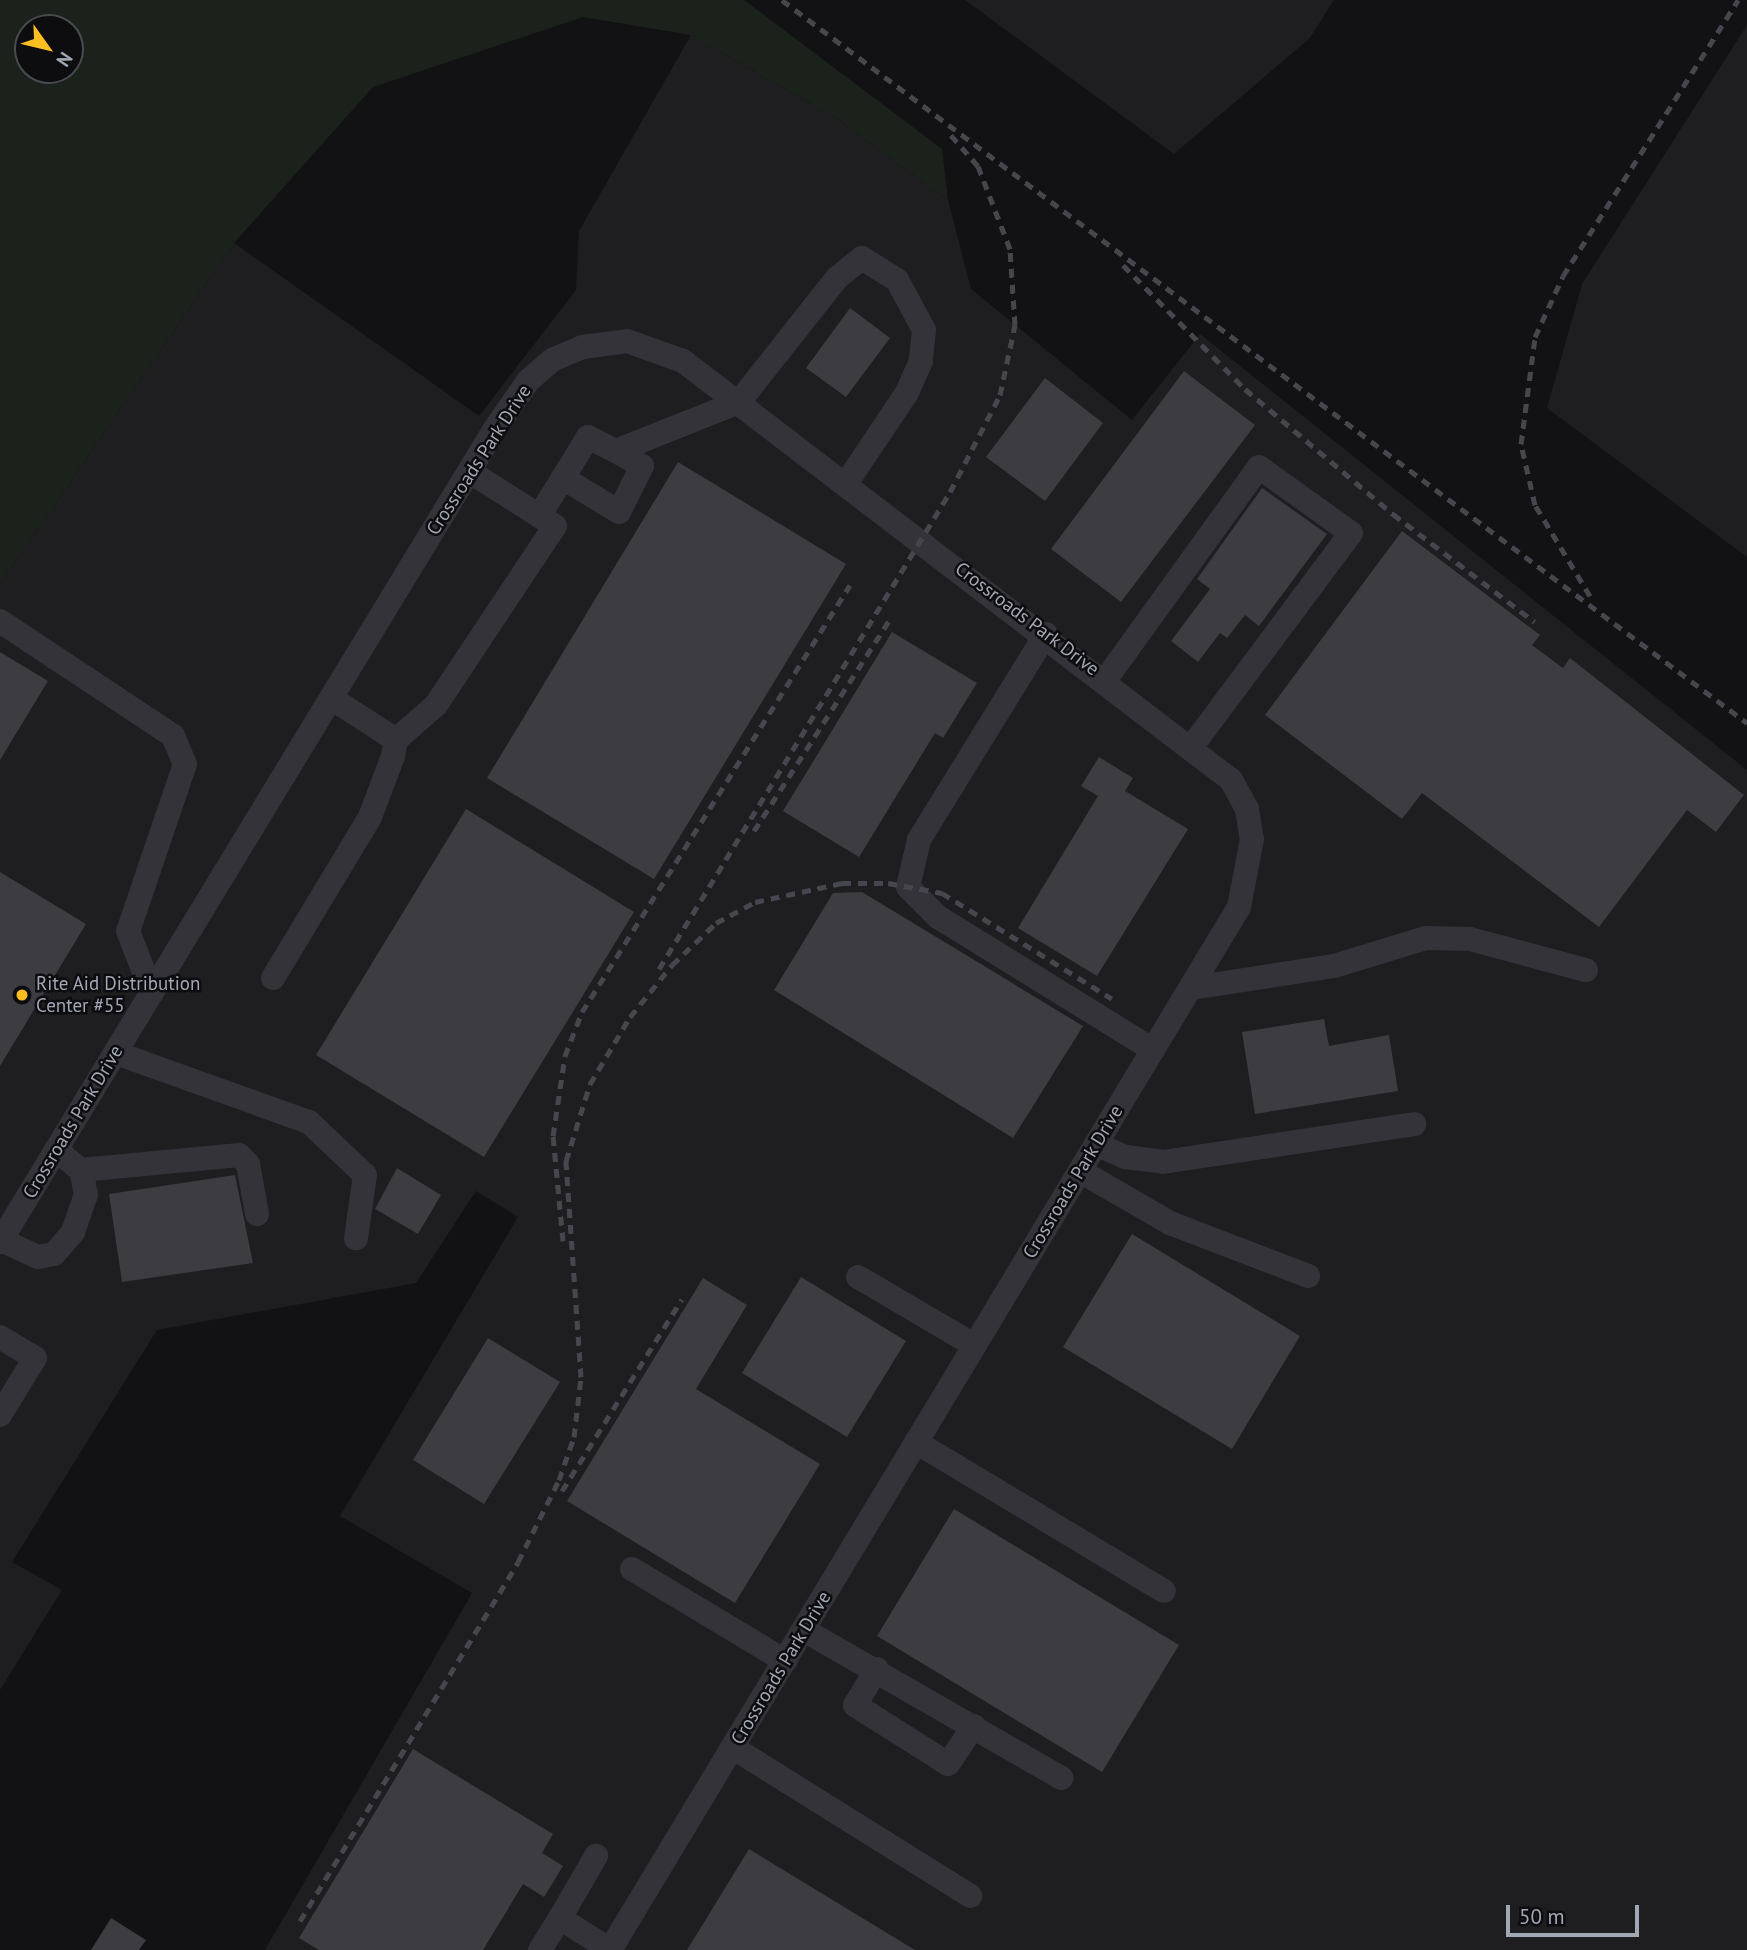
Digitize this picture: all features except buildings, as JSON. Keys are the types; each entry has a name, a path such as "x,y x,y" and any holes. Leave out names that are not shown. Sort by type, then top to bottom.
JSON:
{"street":[{"path":"616,451 739,402 837,278 862,258 877,262 911,297 924,330 921,360 888,427 847,482"},
{"name":"Crossroads Park Drive","path":"1,1241 469,471 528,381 552,360 583,347 651,345 739,402 1193,745 1231,780 1252,839 1238,907 1192,988 610,1950"},
{"path":"539,516 588,437 642,466 619,512 563,478"},
{"path":"1105,679 1259,467 1351,533 1193,745"},
{"path":"273,978 370,817 396,740 436,705 555,526 469,471"},
{"path":"0,621 173,736 185,764 128,931 152,993"},
{"path":"1046,634 919,840 908,887 938,917 1153,1050"},
{"path":"331,698 396,740"},
{"path":"1192,988 1334,966 1426,938 1470,939 1586,970"},
{"path":"116,1053 309,1122 365,1175 356,1238"},
{"path":"1096,1144 1125,1157 1163,1162 1414,1124"},
{"path":"1,1241 38,1257 54,1254 73,1232 86,1195 81,1170 56,1150"},
{"path":"81,1170 239,1155 248,1164 257,1214"},
{"path":"1080,1171 1170,1223 1308,1276"},
{"path":"858,1277 974,1345"},
{"path":"0,1337 35,1358 0,1415"},
{"path":"916,1442 1164,1591"},
{"path":"632,1570 785,1661"},
{"path":"804,1630 877,1669 1061,1778"},
{"path":"877,1669 855,1705 948,1764 974,1726"},
{"path":"732,1747 970,1896"},
{"path":"540,1950 596,1856"},
{"path":"560,1917 610,1950"}],"shaded area":[{"path":"0,0 744,0 942,149 948,200 835,117 691,35 583,17 373,87 234,243 0,584"},
{"path":"965,0 1334,0 1310,38 1174,154"},
{"path":"1747,25 1747,557 1547,408 1582,284"},
{"path":"691,35 835,117 948,200 971,289 1132,420 1200,334 1747,770 1747,1950 265,1950 472,1593 340,1516 518,1217 476,1191 416,1283 157,1330 12,1562 62,1590 0,1690 0,584 234,243 479,416 576,290 579,231"}],"railway":[{"path":"782,0 1747,723"},
{"path":"1590,596 1535,505 1521,444 1535,337 1563,276 1738,0"},
{"path":"659,969 950,492 1000,395 1015,325 1010,249 978,166 949,133"},
{"path":"1123,265 1245,389 1393,514 1535,622"},
{"path":"563,1241 553,1136 565,1056 582,1012 850,585"},
{"path":"754,831 892,616"},
{"path":"300,1921 518,1562 559,1480 574,1437 581,1377 566,1161 590,1084 630,1017 672,965 716,923 755,902 842,883 888,883 942,893 1112,999"},
{"path":"562,1491 682,1299"}],"place":[{"name":"Rite Aid Distribution Center #55","path":"22,995"}]}
